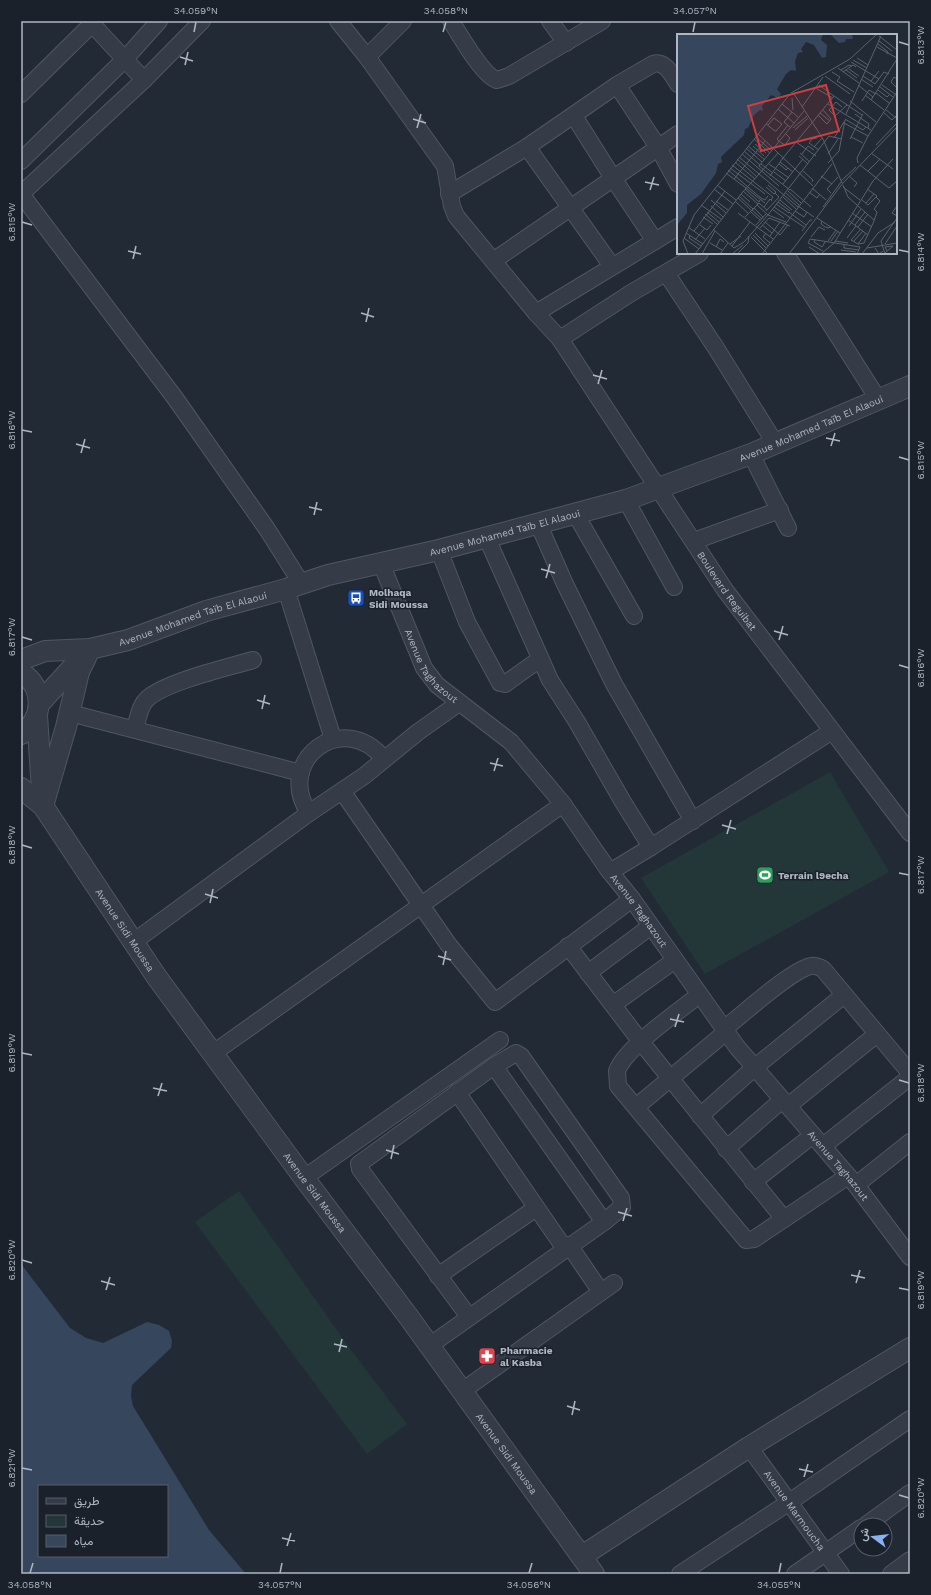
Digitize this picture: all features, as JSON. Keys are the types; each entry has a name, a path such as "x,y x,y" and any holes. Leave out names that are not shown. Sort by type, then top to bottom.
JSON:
{"street":[{"path":"21,161 125,59 159,21"},
{"path":"202,21 144,80 21,194 184,411 263,523 294,586 333,739"},
{"name":"Boulevard Reguibat","path":"338,21 445,166 452,206 456,216 536,313 560,339 725,590 910,833"},
{"path":"366,57 403,21"},
{"path":"450,21 482,67 494,79 500,80 510,76 602,21"},
{"path":"550,21 566,43"},
{"path":"21,94 93,22 144,80"},
{"path":"450,194 527,147 617,85 652,64 658,63 665,66 677,83"},
{"path":"617,85 658,147 677,182"},
{"path":"574,116 655,241"},
{"path":"493,261 677,135"},
{"path":"527,147 612,266"},
{"path":"536,313 612,266 677,229"},
{"path":"560,339 698,254"},
{"path":"786,254 878,399"},
{"path":"666,273 716,348 775,443"},
{"name":"Avenue Mohamed Taïb El Alaoui","path":"21,660 45,651 90,649 128,640 206,611 294,586 381,563 439,550 486,536 626,500 751,454 910,386"},
{"path":"751,454 788,528"},
{"path":"626,500 674,587"},
{"path":"694,542 780,510"},
{"path":"575,513 634,616"},
{"path":"538,523 614,684 692,821"},
{"path":"486,536 540,659 560,697 577,722 623,802 652,847"},
{"path":"439,550 467,622 500,683 505,684 540,659"},
{"name":"Avenue Taghazout","path":"381,563 424,668 437,685 510,742 563,804 610,872 632,899 699,995 754,1068 852,1180 910,1257"},
{"path":"21,734 31,726 38,710 90,649"},
{"path":"43,806 70,713 79,672 90,649"},
{"path":"135,729 143,704 148,698 158,692 174,684 253,660"},
{"path":"21,673 33,683 38,693 43,806"},
{"path":"132,943 309,813 364,776 384,759 459,703"},
{"path":"70,713 301,772"},
{"path":"610,872 652,847 832,731"},
{"path":"309,813 299,790 301,772 310,754 317,747 333,739 351,738 364,742 376,749 384,759"},
{"name":"Avenue Sidi Moussa","path":"21,788 43,806 132,943 212,1054 429,1346 594,1574"},
{"path":"342,791 453,950 495,1002 632,899"},
{"path":"212,1054 422,907 563,804"},
{"path":"588,973 651,926"},
{"path":"568,946 614,1004 641,1042 784,1219"},
{"path":"614,1004 675,960"},
{"path":"636,1107 784,981 810,966 823,969 910,1073"},
{"path":"699,995 641,1042 618,1068 616,1075 620,1088 746,1240 754,1239 784,1219 852,1180 910,1142"},
{"path":"700,1116 754,1068 844,995"},
{"path":"726,1149 877,1034"},
{"path":"304,1178 500,1040"},
{"path":"429,1346 604,1222 621,1209 623,1203 621,1198 519,1054 514,1053 457,1092 359,1164 360,1169 469,1317"},
{"path":"494,1066 604,1222"},
{"path":"753,1182 818,1140 910,1077"},
{"path":"457,1092 536,1208 567,1247 608,1288 462,1392"},
{"path":"438,1276 536,1208"},
{"path":"582,1556 749,1448 910,1348"},
{"path":"680,1574 788,1503 910,1419"},
{"name":"Avenue Marmoucha","path":"749,1448 841,1574"},
{"path":"877,1517 910,1493"},
{"path":"795,1574 853,1534"},
{"path":"891,1574 910,1560"}],"green space":[{"name":"Terrain l9echa","path":"830,772 889,872 705,974 641,878"},
{"path":"239,1191 348,1346 407,1424 367,1454 195,1222"}],"water":[{"path":"21,1264 70,1328 86,1338 103,1343 147,1322 159,1325 169,1331 172,1341 171,1348 132,1385 131,1396 133,1406 209,1530 246,1574 21,1574"}],"place":[{"name":"Molhaqa Sidi Moussa","path":"356,598"},
{"name":"Terrain l9echa","path":"765,875"},
{"name":"Pharmacie al Kasba","path":"487,1356"}]}
